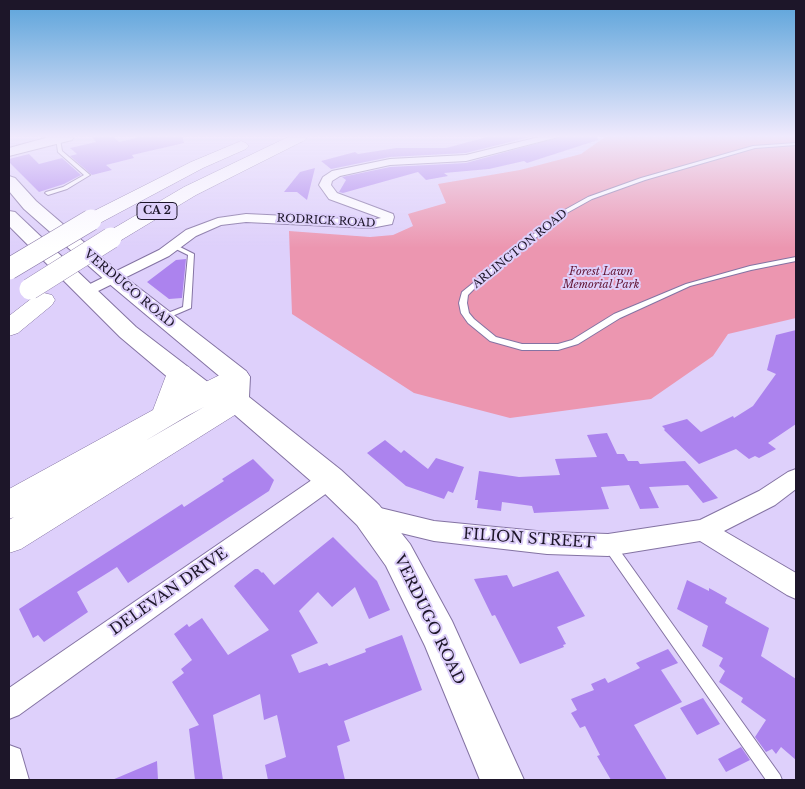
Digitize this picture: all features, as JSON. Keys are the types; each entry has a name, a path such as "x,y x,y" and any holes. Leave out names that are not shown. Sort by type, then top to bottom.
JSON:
{"highway":[{"name":"CA 2","path":"9,268 91,220 182,174"},
{"path":"9,304 37,294 114,243 192,204 204,184 225,174"},
{"path":"9,328 37,294"},
{"path":"165,415 180,373"},
{"path":"9,506 165,415 226,390"},
{"path":"9,538 226,390"}],"main road":[{"name":"VERDUGO ROAD","path":"9,181 30,205 163,318 226,390 330,479 368,515 398,555 439,634 502,780"},
{"name":"VERDUGO ROAD","path":"9,216 128,332 180,373 226,390"}],"street":[{"name":"RODRICK ROAD","path":"87,291 164,253 204,226 218,222 246,218 382,224 387,221 388,217 383,214 333,196 325,185 327,179 337,174"},
{"name":"FILION STREET","path":"368,515 434,531 547,544 608,545 703,530 767,498 796,478"},
{"name":"DELEVAN DRIVE","path":"9,705 330,479"},
{"path":"703,530 796,587"},
{"path":"9,760 13,780"}],"lane":[{"path":"48,193 65,188 87,175 86,174"},
{"name":"ARLINGTON ROAD","path":"661,174 590,198 563,214 465,294 463,303 465,312 471,322 493,339 522,347 558,347 575,342 617,316 688,285 750,268 796,259"},
{"path":"163,318 187,308 191,254 174,246"},
{"path":"608,545 775,780"}],"green space":[{"name":"Forest Lawn Memorial Park","path":"498,174 796,174 796,318 728,334 713,356 651,399 510,418 414,393 292,314 289,231 370,237 393,235 413,226 408,214 446,203 438,184"}],"building":[{"path":"21,174 81,175 64,184 39,192"},
{"path":"299,174 314,174 307,200 297,192 284,192"},
{"path":"357,174 412,174 343,193 339,192 346,180 342,177"},
{"path":"420,174 445,174 448,176 426,180"},
{"path":"186,259 182,298 169,299 147,282 176,260"},
{"path":"796,330 796,424 768,443 776,449 759,458 755,456 749,459 736,449 699,464 664,430 662,426 687,419 701,432 733,416 734,418 753,406 776,374 767,370 776,335"},
{"path":"607,433 617,454 624,454 628,461 638,461 640,464 685,461 718,498 703,503 688,485 649,487 659,508 640,509 629,485 601,487 609,509 534,513 532,506 502,502 501,511 477,508 478,500 475,500 479,471 519,477 560,475 555,459 597,457 587,435"},
{"path":"385,440 401,453 404,450 428,469 436,458 464,467 453,493 448,491 444,499 406,486 367,453"},
{"path":"253,459 274,480 269,491 128,583 117,567 77,592 88,612 44,642 38,635 33,638 19,609 182,504 184,507"},
{"path":"333,537 377,581 390,610 369,619 355,587 332,607 318,592 299,611 318,643 291,655 299,673 327,663 329,666 366,652 365,649 402,635 422,690 344,721 350,741 337,746 345,780 268,780 265,765 286,757 277,715 264,720 260,694 213,715 223,780 195,780 189,729 199,725 172,682 184,673 181,669 192,660 174,634 187,624 189,627 202,618 228,655 269,630 234,586 255,569 263,572 274,585"},
{"path":"558,571 585,616 557,627 566,644 563,645 564,647 520,664 495,615 492,616 474,579 507,575 513,587"},
{"path":"687,580 709,591 709,588 727,598 725,603 769,628 761,656 796,679 796,760 781,747 776,754 772,749 766,752 755,737 766,720 741,702 743,698 719,682 725,671 719,666 723,658 702,646 708,626 677,609"},
{"path":"668,649 678,663 661,670 682,702 634,725 667,780 611,780 597,756 600,755 585,726 580,728 571,713 577,710 571,699 594,690 591,684 605,678 608,683 640,668 636,663"},
{"path":"703,698 720,724 697,735 680,708"},
{"path":"741,747 750,760 726,772 718,759"},
{"path":"157,761 158,780 112,780"}]}
